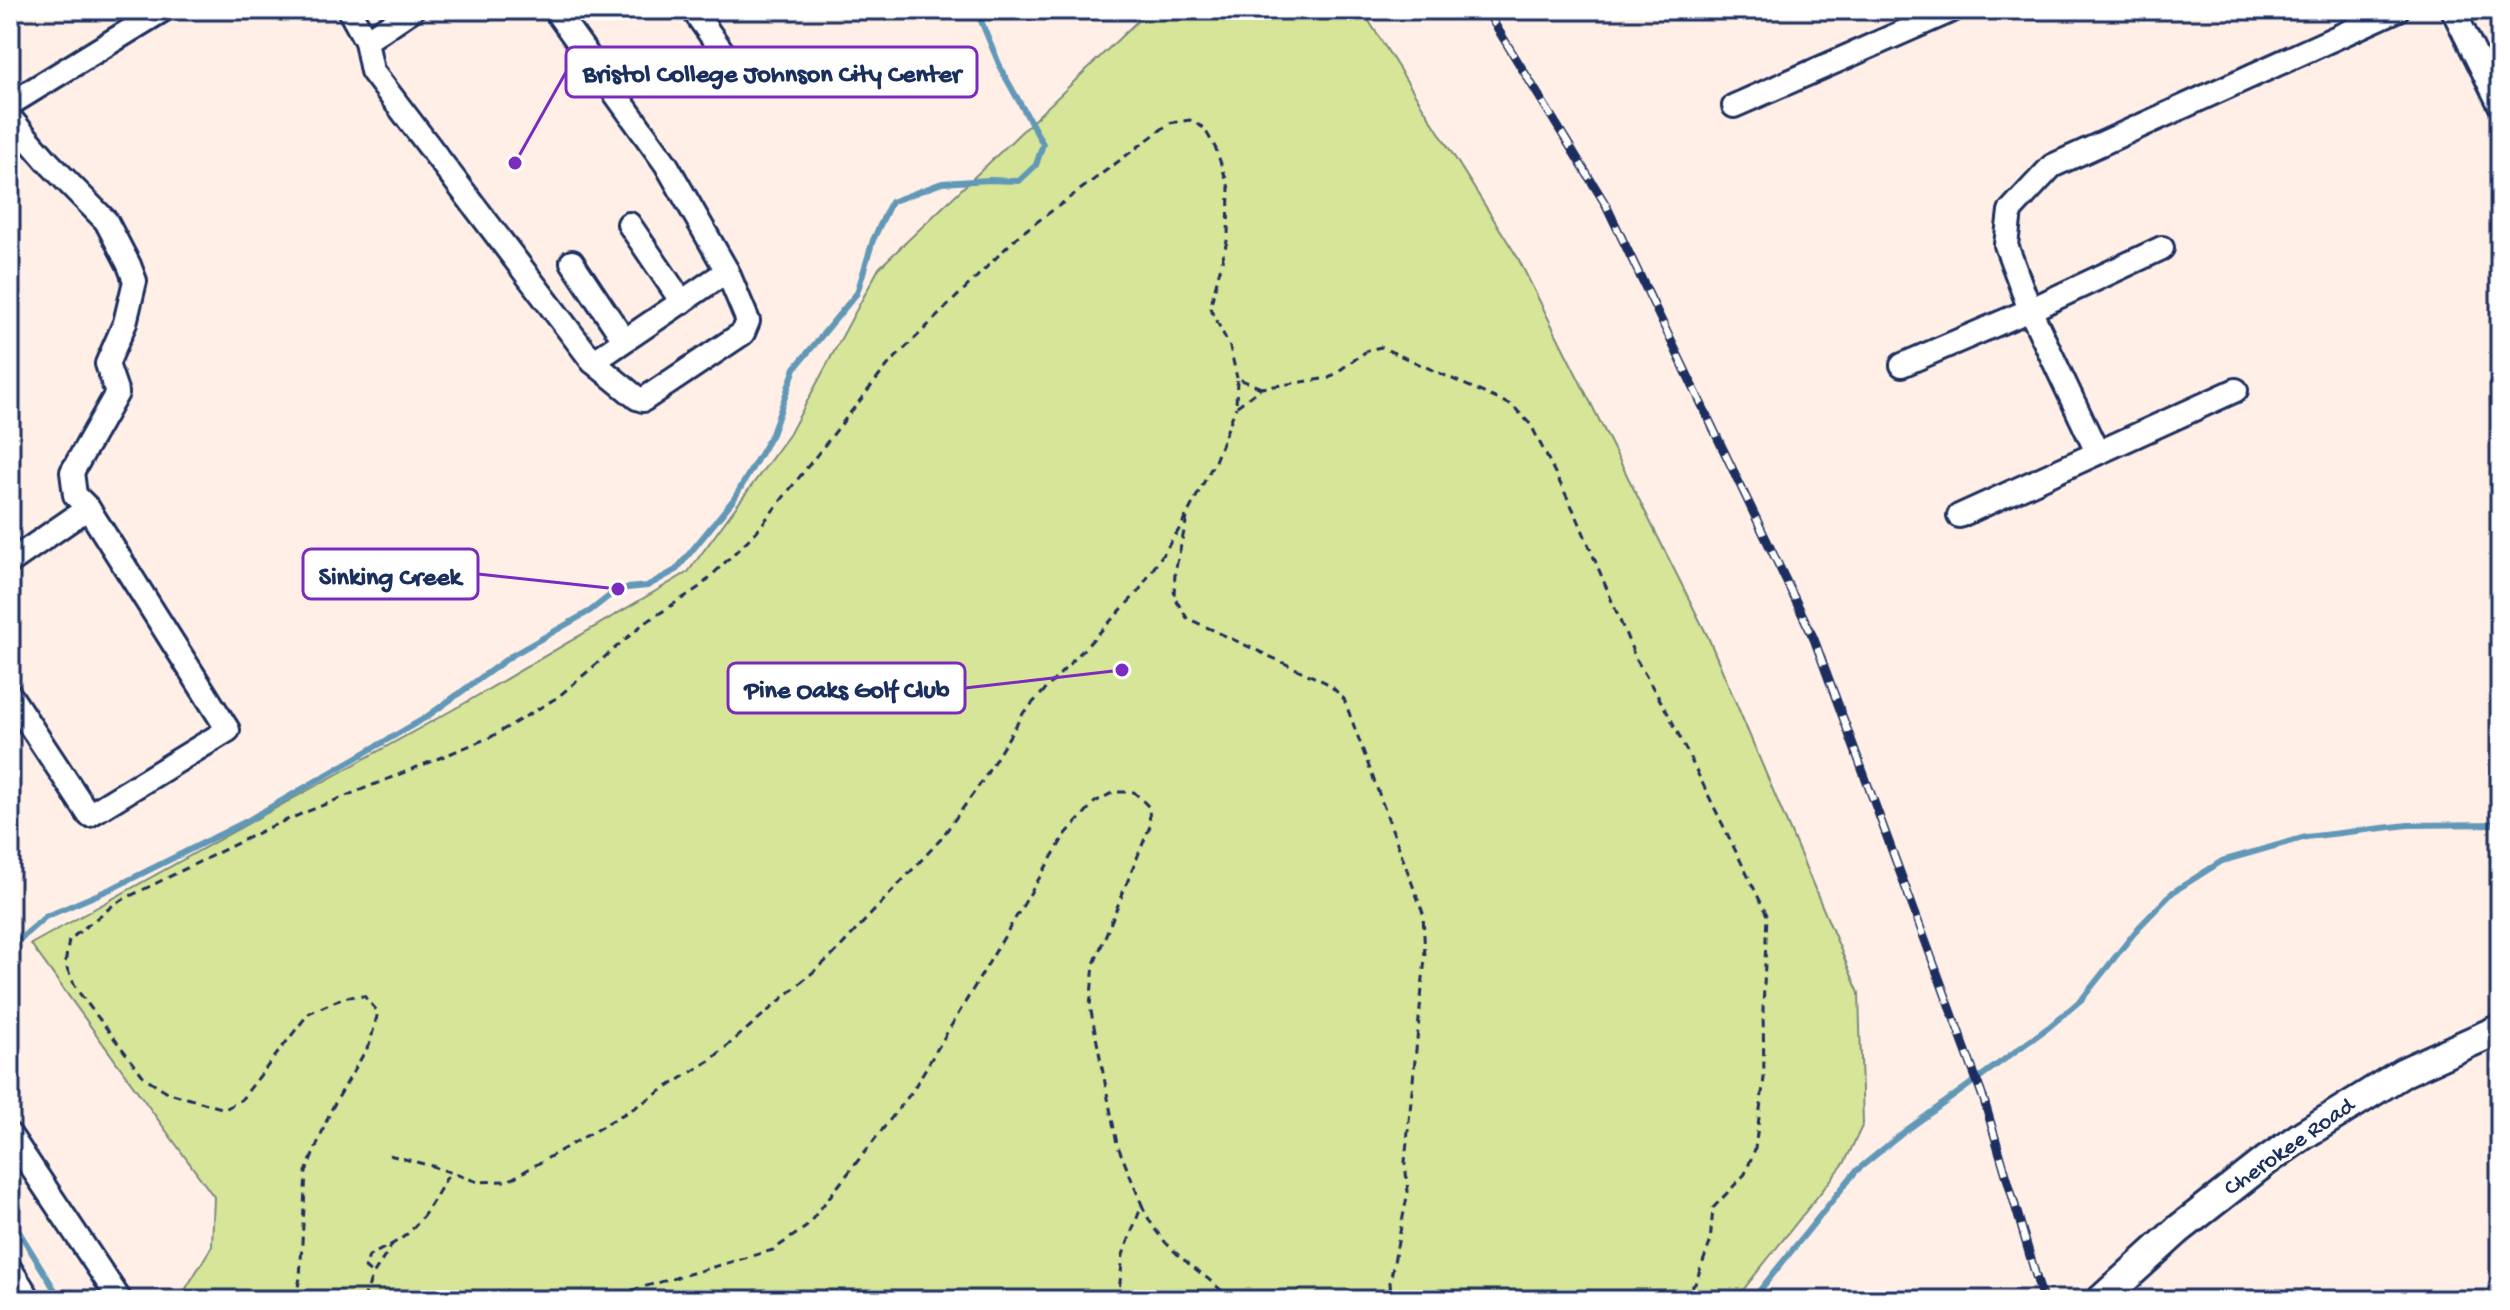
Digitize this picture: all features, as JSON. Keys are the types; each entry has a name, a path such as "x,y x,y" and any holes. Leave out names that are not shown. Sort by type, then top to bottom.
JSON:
{"main road":[{"name":"Cherokee Road","path":"2103,1298 2179,1229 2303,1135 2404,1072 2500,1029"}],"street":[{"path":"10,104 163,10"},
{"path":"349,10 366,41 372,71 593,362 637,398 648,399 743,333 748,321 727,271 666,164 555,10"},
{"path":"366,41 412,10"},
{"path":"693,10 732,65"},
{"path":"1734,106 1953,10"},
{"path":"2097,452 2030,310 2006,245 2010,211 2052,166 2397,10"},
{"path":"2453,10 2497,91"},
{"path":"10,118 106,221 135,281 125,323 107,364 117,393 72,472 75,495 88,508 228,730 89,815 10,695"},
{"path":"629,224 682,302"},
{"path":"1902,365 2162,248"},
{"path":"572,262 624,340"},
{"path":"593,362 727,271"},
{"path":"1959,516 2236,390"},
{"path":"10,562 88,508"},
{"path":"10,1135 120,1300"},
{"path":"10,1269 30,1300"}],"path":[{"path":"295,1300 300,1278 306,1172 331,1110 370,1043 378,1012 364,996 345,997 309,1013 241,1100 225,1109 169,1093 144,1077 77,990 65,964 69,940 116,903 272,826 491,737 558,697 642,625 701,586 756,532 888,365 1018,236 1170,123 1190,120 1204,128 1216,149 1229,188 1228,237 1210,308 1230,347 1237,378 1236,407 1215,461 1189,510 1138,592 1024,712 983,780 940,840 833,955 712,1059 508,1181 478,1182 389,1155"},
{"path":"1236,407 1261,388 1329,378 1368,350 1381,347 1513,406 1531,425 1577,517 1636,659 1670,717 1767,915 1764,1078 1755,1149 1745,1174 1713,1208 1710,1243 1695,1284 1678,1300"},
{"path":"1237,378 1261,388"},
{"path":"1189,510 1175,572 1174,597 1187,618 1329,684 1344,699 1423,913 1425,958 1405,1162 1408,1192 1390,1282 1391,1300"},
{"path":"550,1300 560,1294 589,1297 629,1291 759,1254 773,1250 806,1227 911,1093 1065,835 1095,802 1114,792 1134,792 1149,807 1150,826 1094,964 1090,1006 1117,1144 1149,1222 1165,1245 1231,1300"},
{"path":"373,1275 365,1268 369,1256 404,1237 425,1215 450,1172"},
{"path":"1118,1300 1123,1255 1142,1205"},
{"path":"363,1300 373,1275 393,1243"}],"green space":[{"path":"1149,10 1362,10 1518,258 1708,637 1859,993 1863,1124 1845,1162 1735,1300 179,1300 212,1246 214,1197 31,944 465,703 688,572 789,435 879,268"}],"waterway":[{"path":"10,948 45,917 115,887 245,822 425,718 511,656 590,611 618,589 647,586 676,570 734,499 772,434 795,368 857,293 873,240 891,202 942,183 1019,181 1036,165 1043,144 1002,71 979,10"},
{"path":"1752,1300 1856,1171 2082,999 2139,927 2173,892 2222,861 2306,837 2408,825 2500,824"},
{"path":"10,1217 61,1300"}],"railway":[{"path":"1486,10 1606,205 1814,639 1984,1100 2043,1300"}],"place":[{"name":"Bristol College Johnson City Center","path":"515,163"},
{"name":"Sinking Creek","path":"618,589"},
{"name":"Pine Oaks Golf Club","path":"1122,670"}]}
